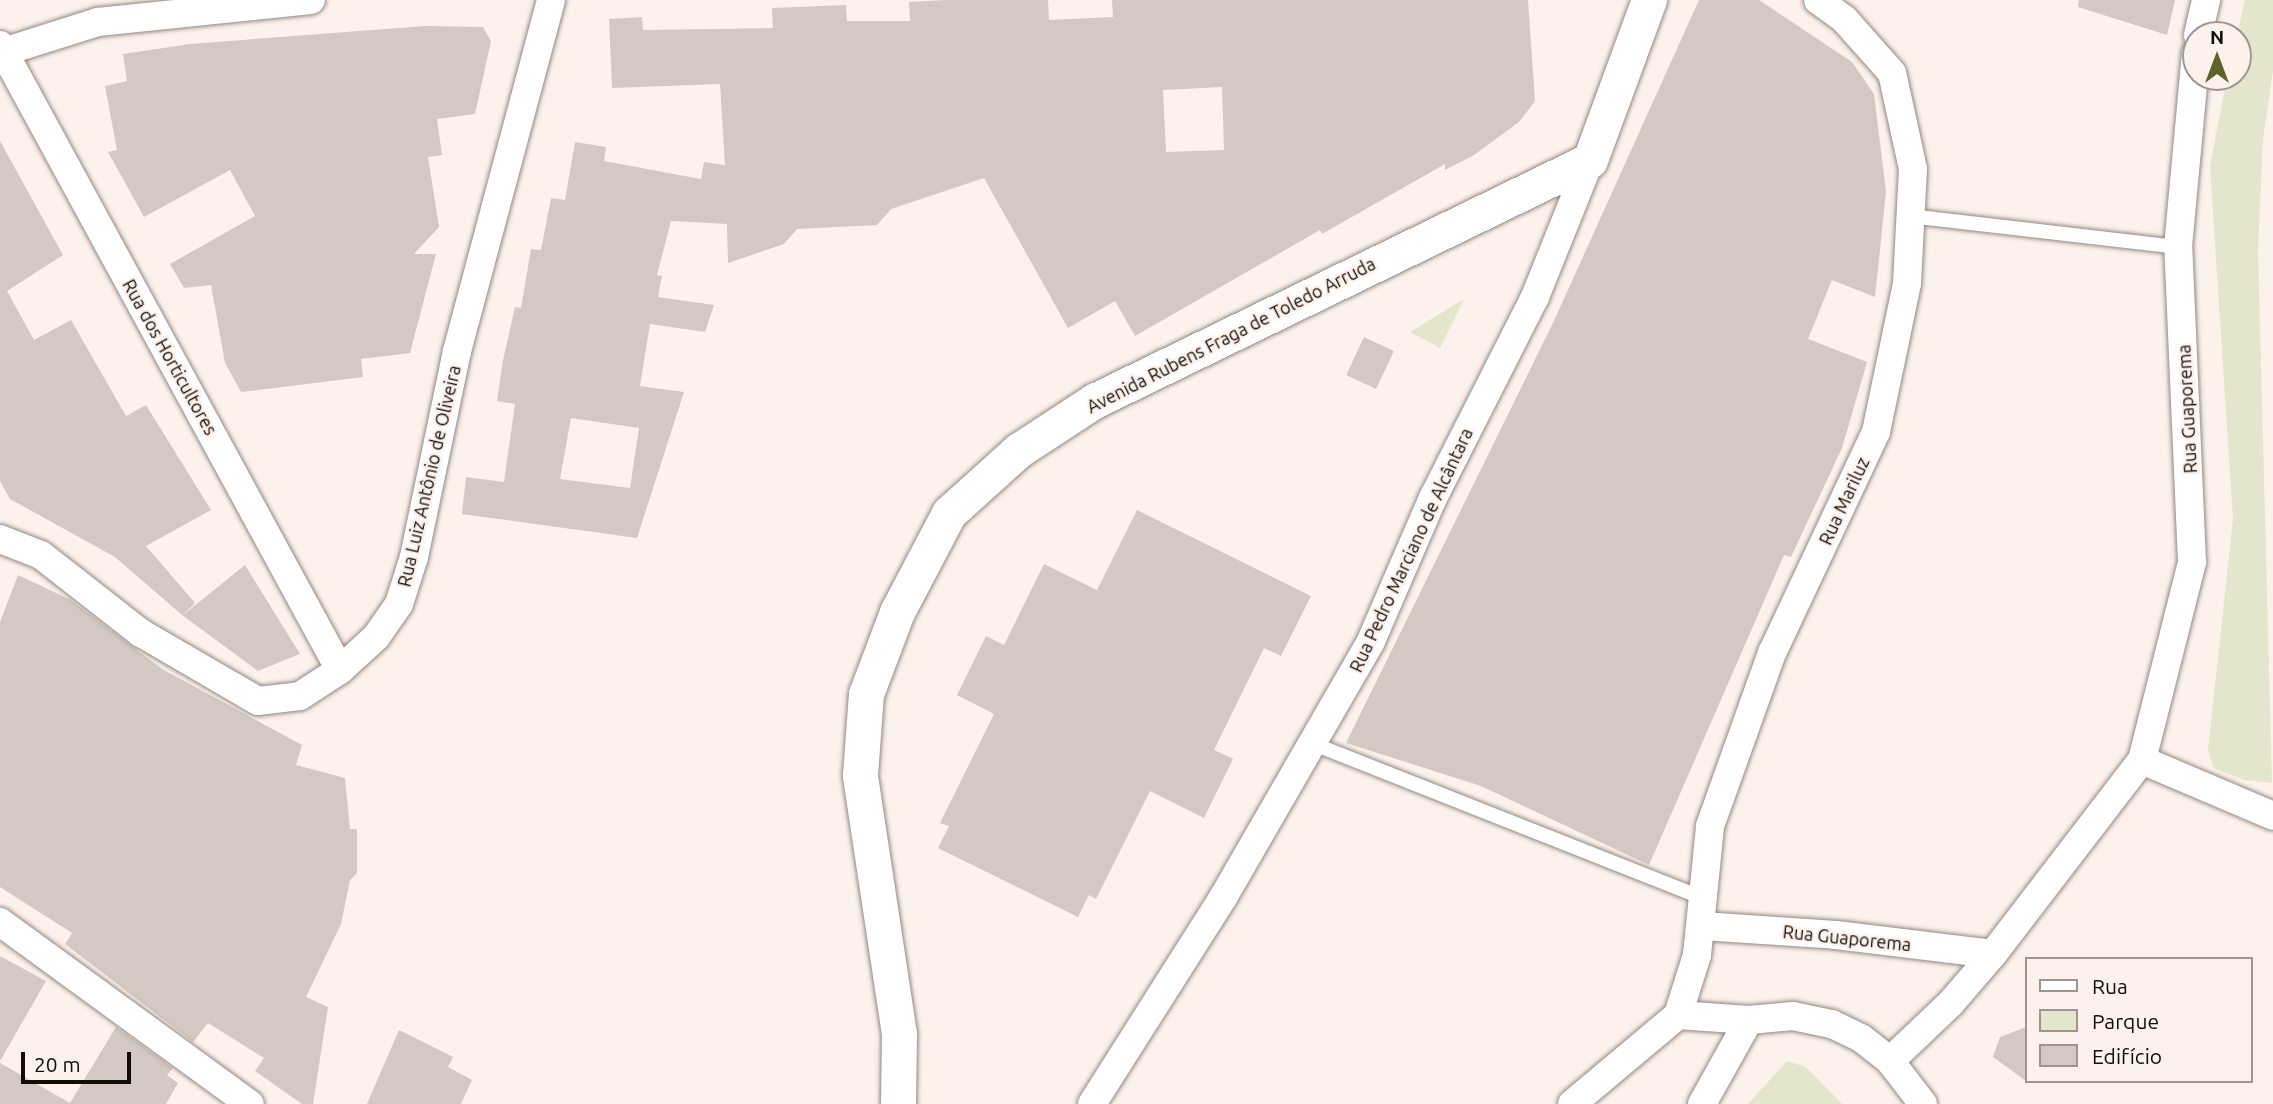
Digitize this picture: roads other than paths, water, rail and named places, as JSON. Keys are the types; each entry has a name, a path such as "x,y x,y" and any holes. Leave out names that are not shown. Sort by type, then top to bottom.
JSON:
{"street":[{"path":"1,50 98,22 312,0"},
{"name":"Rua Luiz Antônio de Oliveira","path":"0,539 41,555 141,633 258,701 300,696 340,670 376,637 399,604 414,557 457,351 551,0"},
{"path":"1590,160 1649,0"},
{"name":"Rua Mariluz","path":"1678,1015 1702,926 1701,897 1710,826 1772,653 1876,432 1907,283 1913,169 1892,73 1844,19 1818,0"},
{"path":"2201,21 2206,0"},
{"name":"Rua dos Horticultores","path":"1,50 340,670"},
{"name":"Rua Guaporema","path":"1890,1061 1951,1003 1993,954 2142,760 2192,562 2178,247 2192,91"},
{"name":"Rua Pedro Marciano de Alcântara","path":"1092,1104 1224,896 1371,641 1433,498 1535,298 1590,160"},
{"name":"Avenida Rubens Fraga de Toledo Arruda","path":"898,1104 899,1034 860,775 866,694 897,612 949,513 1019,450 1094,401 1590,160"},
{"path":"2142,760 2273,816"},
{"path":"0,922 250,1104"},
{"name":"Rua Guaporema","path":"1702,926 1836,935 1993,954"},
{"path":"1572,1104 1678,1015 1749,1020 1793,1016 1832,1024 1861,1038 1890,1061 1923,1104"},
{"path":"1702,1104 1749,1020"}],"lane":[{"path":"1910,216 2178,247"},
{"path":"1314,744 1701,897"}]}
